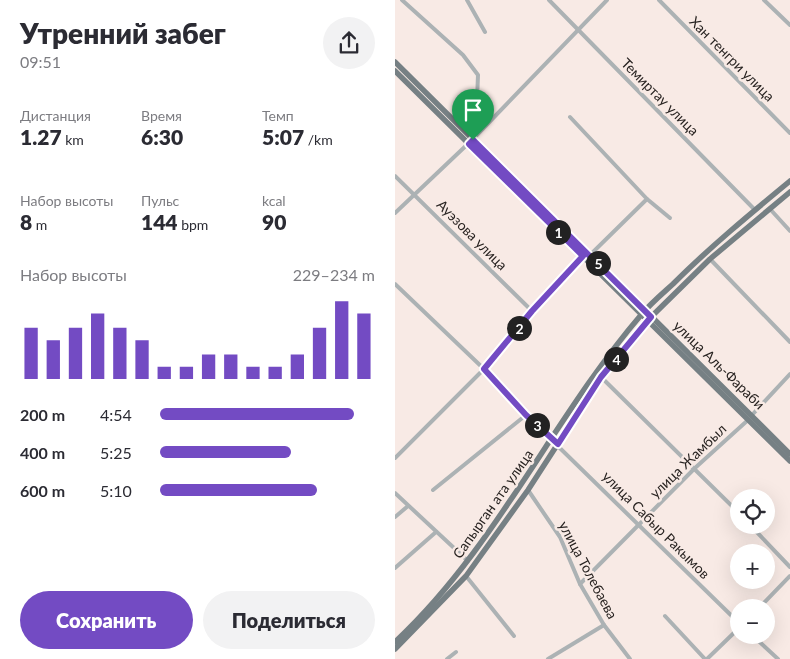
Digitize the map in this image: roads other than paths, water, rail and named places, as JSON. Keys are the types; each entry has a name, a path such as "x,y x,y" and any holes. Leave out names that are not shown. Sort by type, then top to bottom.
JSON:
{"main road":[{"name":"улица Аль-Фараби","path":"395,62 458,125 471,142"},
{"name":"улица Аль-Фараби","path":"395,71 471,142 649,319 790,454"},
{"name":"Сапырган ата улица","path":"395,642 439,598 468,561 553,439 596,373 643,312 705,253 790,181"},
{"name":"Сапырган ата улица","path":"395,650 466,576 528,490 601,377 649,319 709,259 790,192"},
{"name":"улица Аль-Фараби","path":"750,417 790,461"}],"street":[{"path":"402,0 463,55 479,75 477,100 458,125"},
{"path":"467,0 485,32"},
{"name":"Темиртау улица","path":"549,0 755,210"},
{"path":"395,213 413,194 471,142 607,0"},
{"name":"Хан тенгри улица","path":"659,0 790,133"},
{"path":"764,0 790,25"},
{"path":"570,117 647,199 670,218"},
{"name":"Ауэзова улица","path":"395,176 532,311"},
{"path":"395,458 484,369 532,311 647,199"},
{"path":"770,209 790,231"},
{"path":"709,259 790,342"},
{"name":"улица Сабыр Ракымов","path":"395,284 484,369 526,415 553,439 730,614"},
{"name":"улица Жамбыл","path":"580,584 695,468 750,417 790,374"},
{"path":"601,377 730,504"},
{"path":"433,490 526,415"},
{"name":"улица Толебаева","path":"528,490 560,537 580,584 604,625 630,659"},
{"path":"395,493 468,561"},
{"path":"395,517 408,506"},
{"path":"395,568 436,532"},
{"path":"759,534 790,567"},
{"path":"466,576 514,636"},
{"path":"768,599 790,576"},
{"path":"665,616 706,659 730,636"},
{"path":"548,659 604,625"},
{"path":"762,644 778,659"},
{"path":"447,659 456,652"}]}
